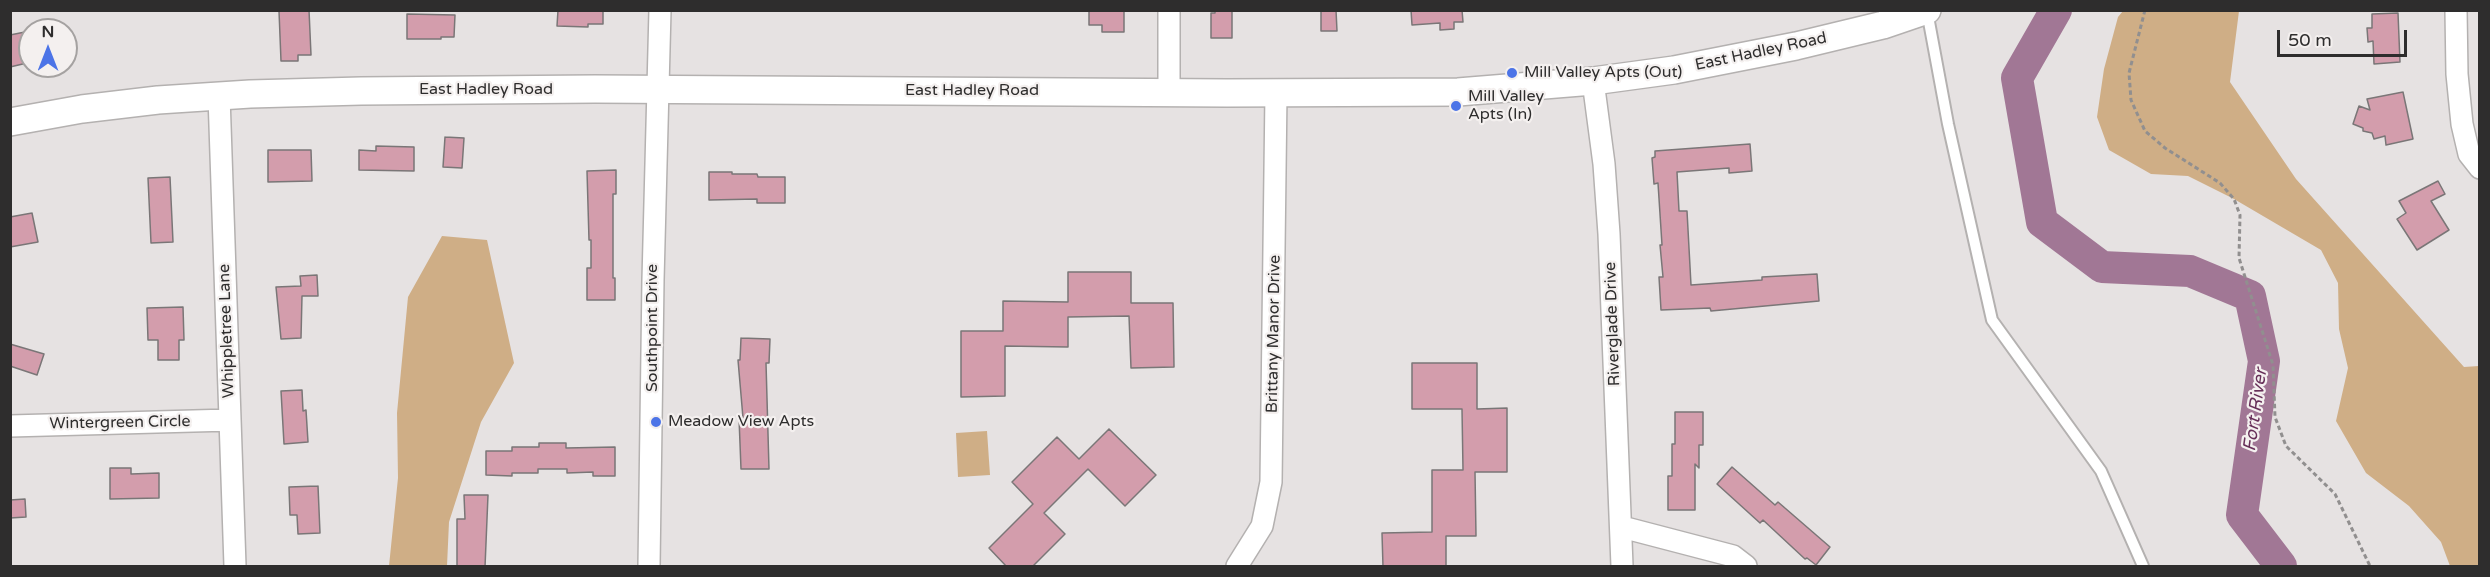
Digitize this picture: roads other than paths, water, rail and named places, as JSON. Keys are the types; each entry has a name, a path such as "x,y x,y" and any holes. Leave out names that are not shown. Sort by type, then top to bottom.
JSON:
{"street":[{"name":"Southpoint Drive","path":"649,567 652,280 660,10"},
{"path":"1168,10 1169,92"},
{"path":"2456,10 2456,56 2462,124 2469,154 2480,168"},
{"name":"East Hadley Road","path":"10,122 99,106 219,96 361,91 1458,92 1593,81 1684,68 1785,49 1927,11"},
{"name":"Riverglade Drive","path":"1593,81 1604,164 1609,234 1622,567"},
{"name":"Brittany Manor Drive","path":"1238,567 1262,526 1271,482 1276,93"},
{"name":"Whippletree Lane","path":"219,96 235,567"},
{"name":"Wintergreen Circle","path":"10,426 230,420"},
{"path":"1622,527 1733,556 1746,567"}],"lane":[{"path":"1927,11 1948,124 1992,320 2101,471 2143,567"}],"waterway":[{"name":"Fort River","path":"2056,10 2017,78 2042,222 2102,267 2190,271 2250,296 2264,361 2242,515 2281,566"}],"place":[{"name":"Mill Valley Apts (Out)","path":"1512,73"},
{"name":"Mill Valley Apts (In)","path":"1456,106"},
{"name":"Meadow View Apts","path":"656,422"}]}
